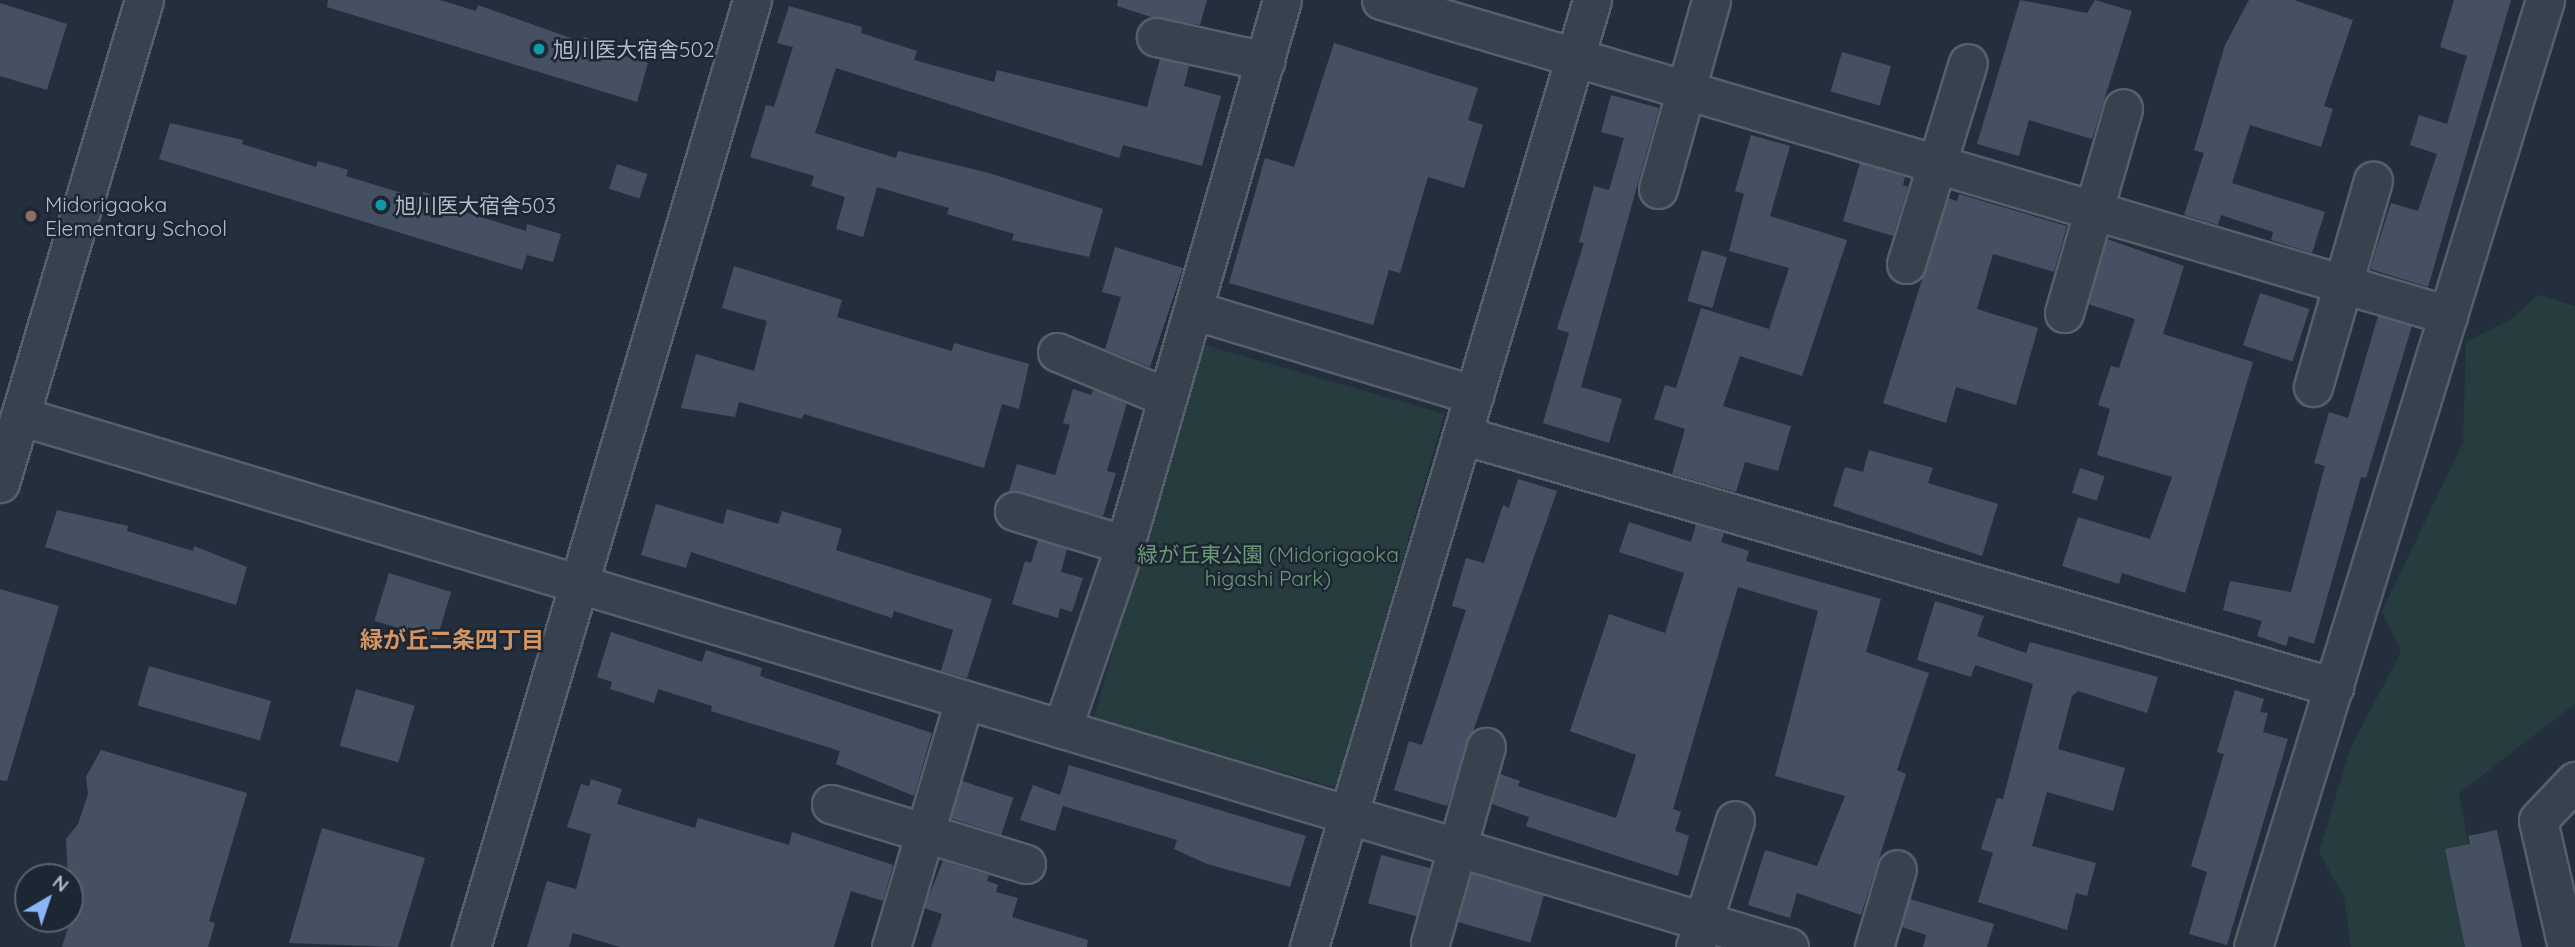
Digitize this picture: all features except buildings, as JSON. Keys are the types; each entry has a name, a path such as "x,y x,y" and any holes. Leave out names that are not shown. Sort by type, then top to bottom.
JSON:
{"street":[{"path":"1,474 144,0"},
{"path":"471,947 752,0"},
{"path":"1062,729 1125,545 1164,396 1193,310 1282,0"},
{"path":"1381,0 2093,213 2448,315"},
{"path":"1309,947 1592,0"},
{"path":"1658,189 1711,0"},
{"path":"2253,947 2545,0"},
{"path":"1156,37 1265,61"},
{"path":"1906,264 1968,63"},
{"path":"2064,313 2123,108"},
{"path":"2313,387 2373,181"},
{"path":"1193,310 1474,394"},
{"path":"1057,352 1164,396"},
{"path":"20,416 1457,848 1699,934 1790,947"},
{"path":"1462,435 2334,687"},
{"path":"1014,511 1125,545"},
{"path":"891,947 964,699"},
{"path":"1430,943 1486,747"},
{"path":"2567,947 2538,820 2575,781"},
{"path":"831,804 1027,864"},
{"path":"1699,934 1735,820"},
{"path":"1874,947 1897,869"}],"green space":[{"path":"2538,295 2575,306 2575,704 2459,793 2486,947 2351,947 2344,897 2319,852 2350,749 2401,652 2382,611 2463,443 2466,342 2510,320"},
{"name":"緑が丘東公園 (Midorigaoka higashi Park)","path":"1201,344 1444,414 1337,788 1094,718"}],"place":[{"name":"旭川医大宿舎502","path":"539,49"},
{"name":"旭川医大宿舎503","path":"381,205"},
{"name":"Midorigaoka Elementary School","path":"31,216"}],"district":[{"name":"緑が丘二条四丁目","path":"452,640"}]}
